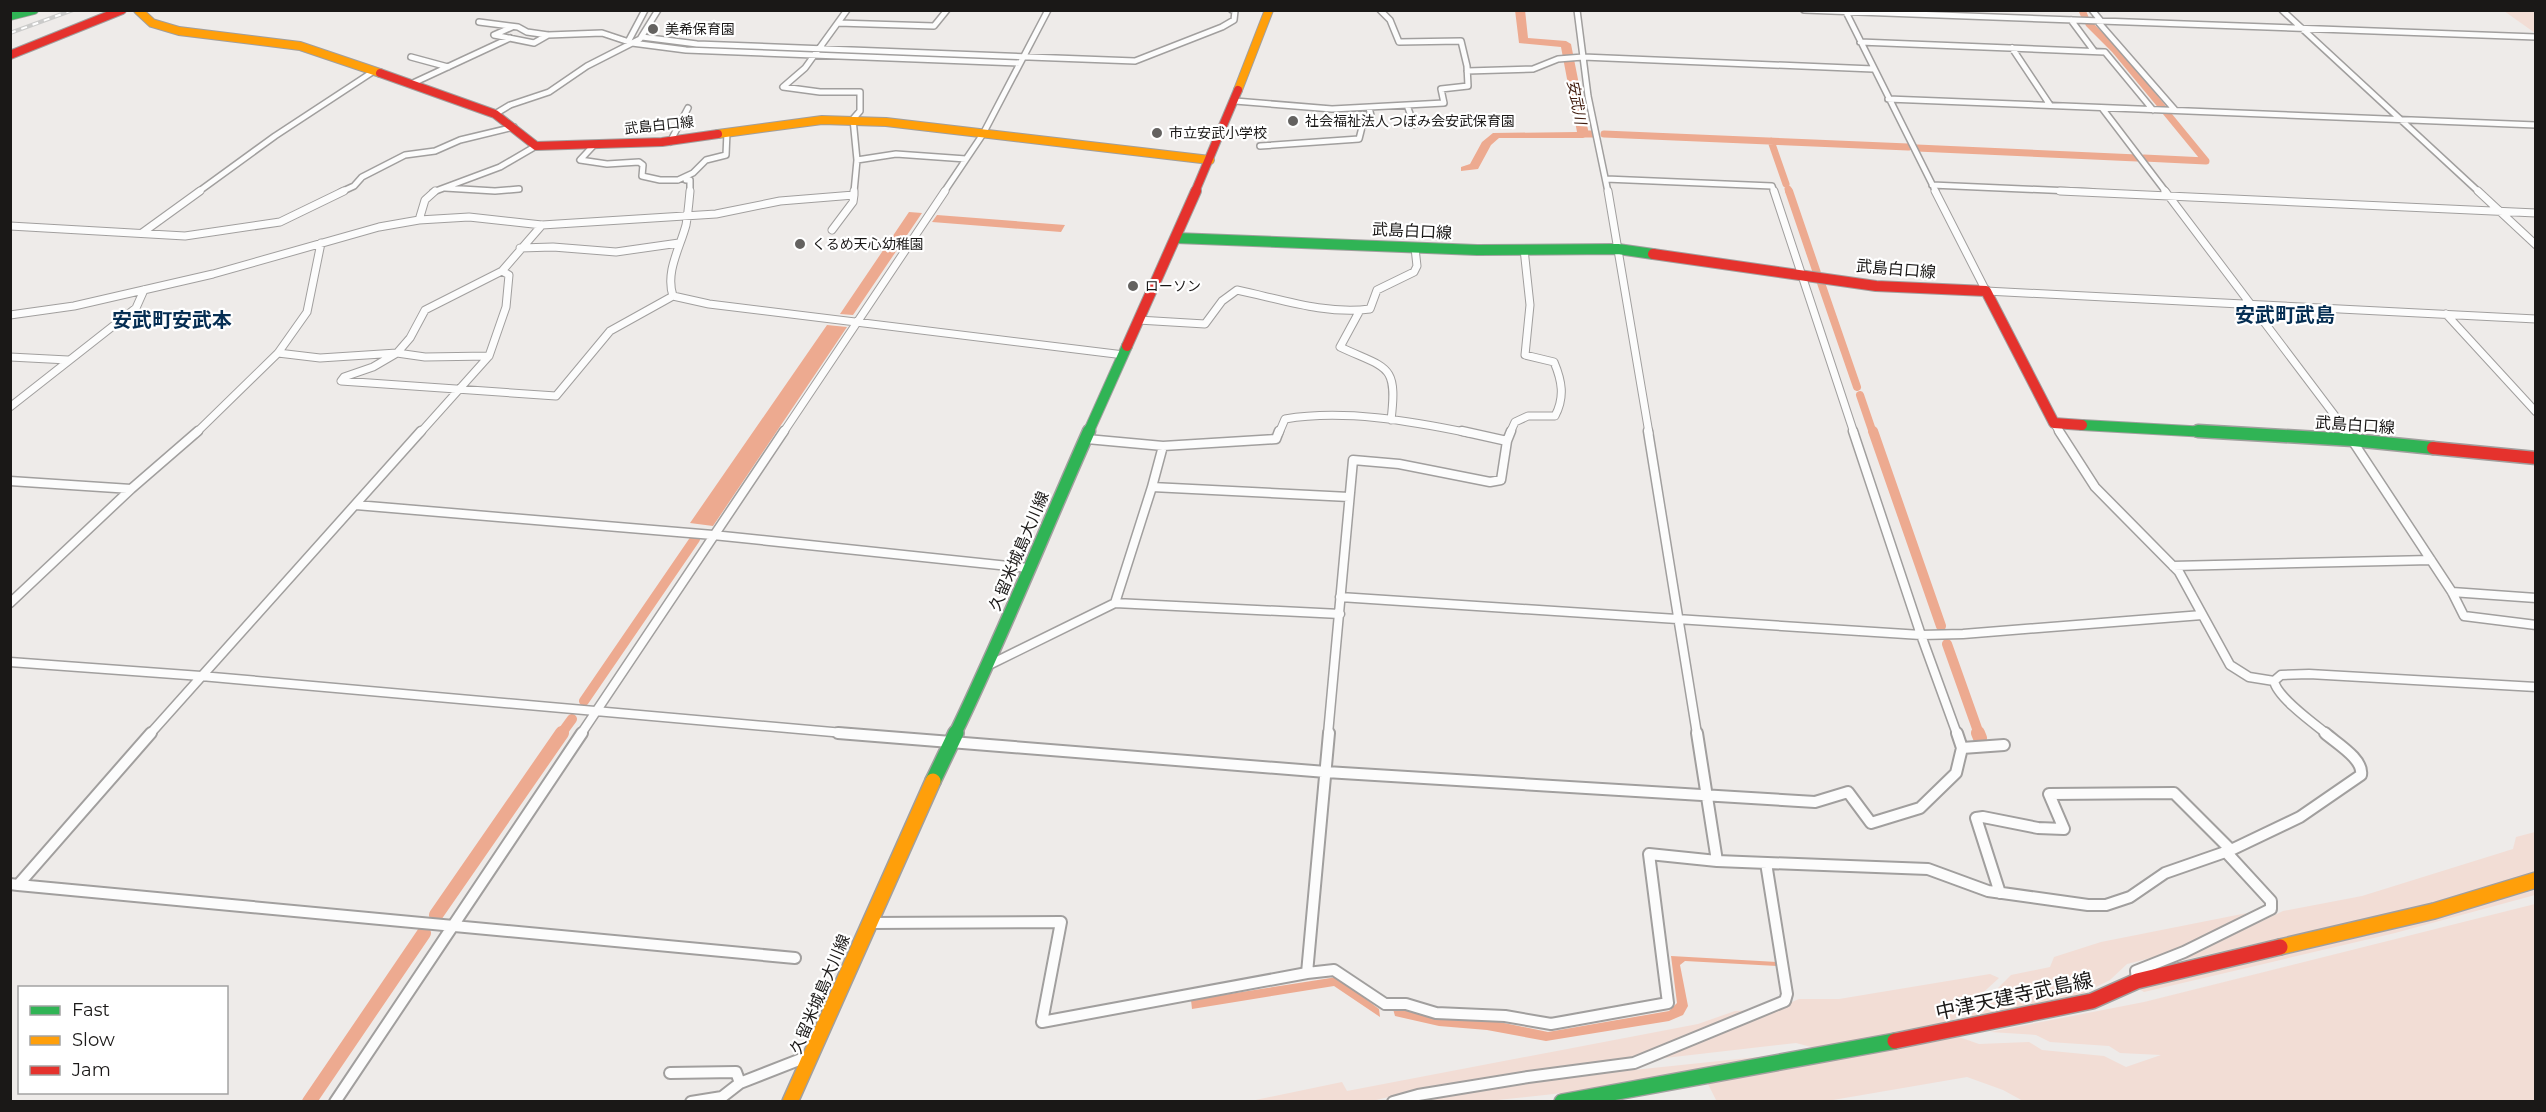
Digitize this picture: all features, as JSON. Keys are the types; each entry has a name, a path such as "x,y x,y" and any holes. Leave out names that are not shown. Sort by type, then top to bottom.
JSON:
{"main road":[{"path":"10,16 34,10"},
{"path":"10,55 122,10"},
{"path":"138,10 152,23 179,31 300,46 374,71 495,114 536,146"},
{"name":"久留米城島大川線","path":"790,1101 950,743 988,665 1028,568 1176,238 1235,101 1269,10"},
{"name":"武島白口線","path":"536,146 594,146 670,141 822,120 853,119 1210,160"},
{"name":"武島白口線","path":"1176,238 1415,248 1618,249 1876,286 1986,291"},
{"path":"1986,291 2054,423"},
{"name":"武島白口線","path":"2054,423 2353,440 2535,458"},
{"name":"中津天建寺武島線","path":"1562,1101 1946,1031 2092,1001 2137,981 2434,911 2535,880"}],"street":[{"path":"631,42 645,10"},
{"path":"642,37 658,10"},
{"path":"832,230 853,202 857,160 853,119 860,111 860,92 820,92 783,87 806,68 813,54 847,10"},
{"path":"838,23 934,26 946,10"},
{"path":"335,1101 983,134 1048,10"},
{"path":"479,22 513,26 527,32 548,35 602,33 631,42 686,50 1135,61 1150,59 1183,42 1224,27 1234,20 1235,11 1232,10"},
{"path":"1235,101 1332,110 1368,108 1444,103 1441,89 1468,86 1461,41 1398,42 1390,20 1380,10"},
{"path":"1577,10 1581,58 1606,178 1717,861"},
{"path":"1804,10 2535,37"},
{"path":"2073,10 2075,20 2094,51"},
{"path":"2092,10 2101,21 2099,23 2175,110"},
{"path":"2282,10 2535,245"},
{"path":"1846,11 1986,291 2535,319"},
{"path":"513,26 494,35 534,43 548,35"},
{"path":"411,84 527,32"},
{"path":"495,114 558,87 587,66 642,37 697,44 1021,60"},
{"path":"1860,42 2105,52 2153,110"},
{"path":"2012,48 2050,105"},
{"path":"411,57 448,67"},
{"path":"1467,71 1533,69 1558,58 1873,69"},
{"path":"142,233 275,136 374,71"},
{"path":"1888,99 2535,125"},
{"path":"1407,105 1414,125"},
{"path":"670,141 688,108"},
{"path":"1260,146 1317,140 1359,139 1358,130 1372,119 1368,108"},
{"path":"2102,108 2353,440 2452,592 2464,616 2535,625"},
{"path":"10,226 185,236 280,222 354,186 362,177 405,155 435,151 460,140 514,127"},
{"path":"594,146 580,160 607,164 639,162 643,165 642,176 663,180 686,180 700,169 706,160 726,155 727,132"},
{"path":"419,220 425,200 442,188 500,167 536,146"},
{"path":"857,160 896,154 966,159"},
{"path":"10,662 201,676 950,743 1326,772 1815,802 1848,792 1872,823 1920,808 1956,773 1962,748 1921,635 1772,186 1606,178"},
{"path":"673,296 670,291 678,243 685,227 690,182 686,180"},
{"path":"1932,185 2535,213"},
{"path":"442,188 495,191 519,189"},
{"path":"10,315 74,306 144,290 256,263 379,227 419,220 469,217 542,225 716,214 780,201 854,195"},
{"path":"542,225 502,271 425,310 410,338 397,353 373,367 344,377 341,381 556,396 610,331 673,296 709,304 1124,355"},
{"path":"10,603 131,489 209,422 278,353 307,312 321,243"},
{"path":"520,248 553,247 616,252 678,243"},
{"path":"1138,320 1205,324 1222,301 1237,290 1313,306 1359,312 1370,309 1377,290 1414,272 1417,266 1415,248"},
{"path":"1307,973 1353,460 1399,464 1490,482 1501,480 1508,441 1515,422 1528,416 1555,416 1562,405 1563,396 1559,372 1554,362 1525,355 1530,305 1524,249"},
{"path":"14,884 489,356 506,307 510,275 502,271"},
{"path":"10,407 136,308 144,290"},
{"path":"1359,312 1340,347 1385,368 1392,376 1394,396 1391,420"},
{"path":"2446,314 2535,412"},
{"path":"278,353 320,358 397,353 426,357 489,356"},
{"path":"10,357 68,360"},
{"path":"1087,439 1163,447 1276,439 1285,419 1312,414 1438,426 1508,441"},
{"path":"2054,423 2095,487 2182,578 2235,670 2249,677 2274,681 2282,675 2309,674 2535,687"},
{"path":"1115,603 1163,447"},
{"path":"10,481 131,489"},
{"path":"1152,487 1349,497"},
{"path":"356,505 713,535 1028,568"},
{"path":"2173,566 2431,560"},
{"path":"2452,592 2535,598"},
{"path":"1340,597 1679,621 1921,635 1963,634 2202,615"},
{"path":"988,665 1115,603 1340,614"},
{"path":"869,922 1061,922 1042,1022 1334,970 1385,1004 1406,1004 1436,1013 1504,1016 1551,1024 1668,1003 1649,855 1717,861 1928,869 1965,884 2000,892 2106,905 2130,897 2165,873 2229,851 2300,817 2361,775 2362,770 2350,754 2284,697 2275,687 2274,681"},
{"path":"1962,748 2004,745"},
{"path":"2000,892 1976,818 1983,817 2038,828 2064,829 2049,794 2174,793 2229,851 2271,901 2271,909 2184,952 2136,971 2137,981"},
{"path":"1393,1101 1528,1077 1634,1063 1785,1001 1787,994 1766,863"},
{"path":"14,884 795,958"},
{"path":"691,1101 722,1097 740,1083 812,1055"},
{"path":"670,1073 736,1072 740,1083"}],"shaded area":[{"path":"2504,11 2535,11 2535,33"},
{"path":"909,212 922,213 853,315 840,314"},
{"path":"937,215 1065,225 1061,232 932,222"},
{"path":"827,325 847,327 713,526 690,523"},
{"path":"2535,832 2535,872 2444,901 2179,961 2283,911 2362,896 2513,849 2516,837"},
{"path":"2535,890 2535,895 2395,933 2144,992 2139,989 2390,930"},
{"path":"2535,904 2535,1101 2025,1102 2003,1090 1967,1077 1827,1101 1717,1102 1708,1084 1959,1037 1979,1044 2029,1042 2042,1050 2104,1056 2126,1067 2161,1055 2120,1053 2109,1046 2050,1042 2036,1035 1990,1032 2144,1002"},
{"path":"2247,913 2175,952 2127,964 2110,980 2082,994 1967,1019 2011,975 2050,967 2054,957 2101,942"},
{"path":"1671,956 1777,962 1777,966 1685,961 1680,965 1688,1006 1683,1015 1669,1021 1546,1041 1487,1030 1439,1026 1395,1016 1393,1009 1438,1019 1499,1022 1548,1032 1669,1011 1677,1003"},
{"path":"1990,974 1999,978 1951,1022 1815,1048 1796,1043 1656,1059 1799,999 1839,999"},
{"path":"1337,977 1379,1009 1380,1017 1334,986 1192,1009 1191,1000"},
{"path":"1753,1010 1638,1056 1414,1091 1372,1101 1246,1102 1342,1082 1347,1091 1698,1024 1735,1011"},
{"path":"1777,1055 1563,1093 1488,1101 1418,1102 1528,1081"}],"waterway":[{"name":"安武川","path":"1465,169 1474,167 1486,144 1497,135 1583,135 1566,44 1523,41 1520,10"},
{"path":"2082,10 2086,20"},
{"path":"2089,24 2115,50 2163,108"},
{"path":"2144,158 2206,161 2165,111"},
{"path":"1583,134 1594,134"},
{"path":"1604,134 1771,141"},
{"path":"1771,141 1908,147"},
{"path":"1771,141 1786,184"},
{"path":"1917,148 2137,158"},
{"path":"1789,191 1817,273"},
{"path":"1820,280 1857,387"},
{"path":"1860,395 1873,433"},
{"path":"1873,431 1941,626"},
{"path":"584,701 695,539"},
{"path":"1947,644 1979,734"},
{"path":"561,734 572,719"},
{"path":"436,915 562,733"},
{"path":"1978,733 1980,738"},
{"path":"309,1102 424,933"}],"railway":[{"path":"10,33 73,10"}],"traffic: fast":[{"path":"10,16 34,10"},
{"path":"1176,238 1477,250 1618,249 1653,254"},
{"path":"933,781 989,665 1028,568 1127,346"},
{"path":"2082,425 2353,440 2433,448"},
{"path":"1562,1102 1895,1041"}],"traffic: slow":[{"path":"138,10 152,23 179,31 300,46 380,73"},
{"path":"1238,90 1269,10"},
{"path":"718,134 822,120 886,122 1210,160"},
{"path":"790,1102 933,781"},
{"path":"2280,947 2434,911 2536,880"}],"traffic: jam":[{"path":"10,55 122,10"},
{"path":"380,73 495,114 536,146 662,142 718,134"},
{"path":"1127,346 1218,142 1238,90"},
{"path":"1653,254 1876,286 1986,291 2054,423 2082,425"},
{"path":"2433,448 2536,458"},
{"path":"1895,1041 2092,1001 2137,981 2280,947"}],"place":[{"name":"美希保育園","path":"653,29"},
{"name":"社会福祉法人つぼみ会安武保育園","path":"1293,121"},
{"name":"市立安武小学校","path":"1157,133"},
{"name":"くるめ天心幼稚園","path":"800,244"},
{"name":"ローソン","path":"1133,286"}],"district":[{"name":"安武町武島","path":"2285,315"},
{"name":"安武町安武本","path":"172,320"}]}
